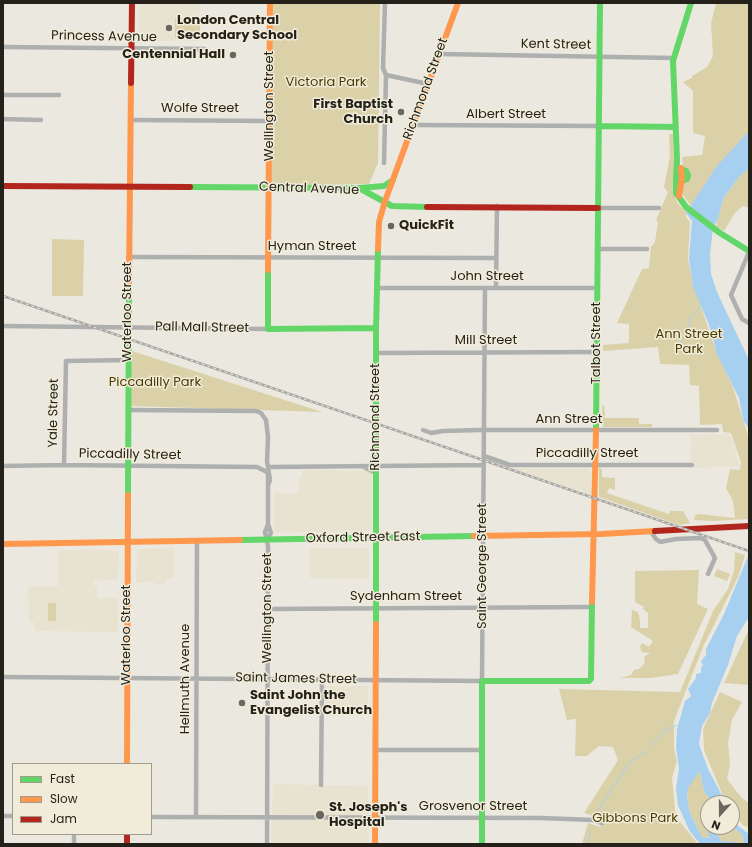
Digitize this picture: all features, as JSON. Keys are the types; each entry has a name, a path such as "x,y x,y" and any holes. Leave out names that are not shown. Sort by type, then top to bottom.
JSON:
{"street":[{"name":"Waterloo Street","path":"126,763 129,327 128,257 130,188 130,49 132,3"},
{"name":"Wellington Street","path":"268,329 270,3"},
{"path":"384,164 386,75 383,68 385,3"},
{"name":"Richmond Street","path":"375,844 377,608 376,328 379,222 385,201 458,3"},
{"name":"Talbot Street","path":"589,681 591,679 596,431 600,3"},
{"path":"691,3 674,58 677,159 680,200 686,207 716,230 749,252 731,295 742,319 749,323"},
{"name":"Princess Avenue","path":"3,47 205,49"},
{"name":"Kent Street","path":"439,54 674,58"},
{"path":"386,75 428,84"},
{"path":"3,95 59,95"},
{"path":"3,119 41,120"},
{"name":"Wolfe Street","path":"130,120 270,120"},
{"name":"Albert Street","path":"413,125 598,126"},
{"path":"598,126 676,126"},
{"path":"677,159 682,170 686,171 688,176 687,179 679,180"},
{"path":"359,188 384,186 393,179"},
{"name":"Central Avenue","path":"3,186 130,188 359,188 398,207 496,206 659,208"},
{"path":"496,206 496,288"},
{"path":"598,249 647,249"},
{"name":"Hyman Street","path":"128,257 496,258"},
{"name":"John Street","path":"377,288 597,288"},
{"name":"Saint George Street","path":"482,844 483,536 486,352 485,288"},
{"name":"Pall Mall Street","path":"3,326 268,329 376,328"},
{"name":"Mill Street","path":"376,353 597,352"},
{"name":"Yale Street","path":"64,465 66,361 128,360"},
{"name":"Wellington Street","path":"128,410 256,411 264,416 268,437 268,467 270,479 268,524 265,532 267,540 268,609 267,844"},
{"name":"Ann Street","path":"423,430 431,433 443,431 484,430 717,430"},
{"name":"Piccadilly Street","path":"484,456 510,465 692,465"},
{"name":"Piccadilly Street","path":"3,466 128,465 364,467 376,465 484,465"},
{"path":"257,467 268,467"},
{"name":"Piccadilly Street","path":"364,467 376,473"},
{"name":"Oxford Street East","path":"3,544 376,537 593,535 652,533 749,526"},
{"path":"652,533 660,542 676,539 700,538 705,540 715,558 708,574"},
{"name":"Hellmuth Avenue","path":"196,817 198,678 197,541"},
{"name":"Sydenham Street","path":"268,609 592,607"},
{"name":"Saint James Street","path":"3,677 589,681"},
{"path":"321,786 322,679"},
{"path":"376,750 482,750"},
{"name":"Grosvenor Street","path":"152,817 375,817 593,820 602,823"}],"shaded area":[{"name":"London Central Secondary School","path":"139,3 200,3 200,41 139,41"},
{"path":"730,434 740,466 695,468 695,462 690,462 691,435"},
{"path":"512,468 588,468 591,472 591,495"},
{"path":"302,470 372,471 372,529 370,531 274,533 274,493 299,493 299,478 302,478"},
{"path":"174,548 174,578 165,579 165,584 155,584 152,581 136,583 137,549"},
{"path":"310,548 369,548 369,579 310,578"},
{"path":"85,549 119,551 118,580 94,581 94,586 97,586 97,598 118,598 118,632 34,631 34,622 29,622 28,586 58,586 58,551"},
{"path":"324,686 368,686 368,714 325,714"},
{"name":"St. Joseph's Hospital","path":"273,784 368,786 369,844 271,844"}],"green space":[{"name":"Victoria Park","path":"273,3 380,3 378,163 369,184 274,185 271,179"},
{"path":"716,3 749,3 749,134 726,158 692,207 682,194 684,176 682,157 702,155 705,136 693,133 693,91 683,82 692,78 692,76 707,67 713,56 711,23"},
{"path":"175,18 200,18 200,38 175,38"},
{"name":"Ann Street Park","path":"669,134 673,134 675,198 678,204 687,212 686,217 690,222 688,259 693,283 715,348 733,387 749,439 749,519 713,521 694,520 695,515 699,514 735,518 733,501 726,488 730,469 740,470 741,462 731,433 723,432 722,424 700,425 699,386 690,385 689,365 660,364 658,347 603,351 603,345 629,343 629,324 617,323 642,269 649,268 651,247 655,242 658,222 656,220 668,192 664,187 670,156"},
{"path":"749,168 749,208 743,206 735,213 724,231 716,226 723,199 739,177"},
{"path":"52,239 84,240 83,296 52,296"},
{"name":"Piccadilly Park","path":"132,351 322,412 130,406"},
{"path":"602,405 604,405 605,418 639,418 639,424 652,424 652,427 603,427"},
{"path":"599,468 602,469 602,477 615,478 615,490 609,488 607,493 669,514 670,511 683,511 690,523 679,525 599,497"},
{"name":"Gibbons Park","path":"735,552 745,555 738,577 703,647 674,721 674,749 677,761 672,778 676,817 698,844 582,844 588,823 600,827 606,818 604,820 584,813 618,760 613,747 599,746 587,756 575,756 576,719 567,720 559,689 680,692 713,611 728,589 734,571"},
{"path":"717,569 730,574 727,581 714,576"},
{"path":"699,570 697,604 708,609 678,674 651,678 620,678 631,675 634,670 639,669 645,663 644,657 650,653 642,652 640,647 642,643 649,647 653,641 631,627 632,610 638,612 640,628 648,628 648,613 643,609 644,607 635,602 635,571"},
{"path":"48,603 56,603 56,621 48,621"},
{"path":"749,629 749,685 724,683"},
{"path":"720,692 742,702 732,720 728,743 730,764 727,779 739,795 723,795 704,750 703,729"},
{"path":"700,770 704,792 707,795 700,795 700,833 690,813 687,797 688,788"},
{"path":"740,796 749,803 749,828 740,821"},
{"path":"740,833 742,834 744,843 721,841 718,835 740,835"},
{"path":"701,835 709,835 710,838 702,837"}],"water":[{"path":"749,131 749,168 739,177 723,199 718,219 713,228 710,254 711,274 717,292 749,360 749,429 743,420 739,398 717,354 709,325 693,287 689,258 692,221 686,213 716,167"},
{"path":"749,554 749,617 737,636 728,665 712,703 710,713 702,726 699,744 708,769 722,795 707,795 704,792 700,771 688,788 687,797 690,813 702,837 710,838 709,835 718,835 721,841 744,843 742,834 740,833 740,827 749,834 749,844 700,844 689,830 678,805 676,788 679,769 676,747 677,729 685,701 691,696 688,689 696,678 696,674 701,673 701,668 703,665 701,661 706,655 706,649 724,614"}],"waterway":[{"path":"675,348 686,335 690,319 701,306"},
{"path":"651,746 666,730 677,725"},
{"path":"596,813 630,762 645,752"},
{"path":"588,844 590,831"}],"railway":[{"path":"3,296 749,551"}],"traffic: fast":[{"path":"596,430 600,3"},
{"path":"682,170 686,171 688,175 687,179 682,181 676,179 677,159 673,61 691,3"},
{"path":"599,126 676,127"},
{"path":"676,179 676,193 686,207 720,233 749,251"},
{"path":"360,188 384,186 393,180"},
{"path":"190,187 359,188 392,206 427,207"},
{"path":"376,624 376,328 378,249"},
{"path":"268,270 268,329 376,328"},
{"path":"128,495 129,283"},
{"path":"240,540 474,536"},
{"path":"482,844 482,681 589,681 591,679 592,602"}],"traffic: slow":[{"path":"268,270 270,3"},
{"path":"378,249 379,222 385,201 458,3"},
{"path":"129,283 131,83"},
{"path":"679,196 682,178 681,168"},
{"path":"592,602 596,430"},
{"path":"127,763 128,495"},
{"path":"474,536 601,534 655,531"},
{"path":"3,544 240,540"},
{"path":"375,844 376,624"}],"traffic: jam":[{"path":"131,83 132,3"},
{"path":"3,186 190,187"},
{"path":"427,207 598,208"},
{"path":"655,531 749,526"},
{"path":"127,835 127,844"}],"place":[{"name":"London Central Secondary School","path":"169,28"},
{"name":"Centennial Hall","path":"233,55"},
{"name":"First Baptist Church","path":"401,112"},
{"name":"QuickFit","path":"391,226"},
{"name":"Saint John the Evangelist Church","path":"242,703"},
{"name":"St. Joseph's Hospital","path":"320,815"}]}
